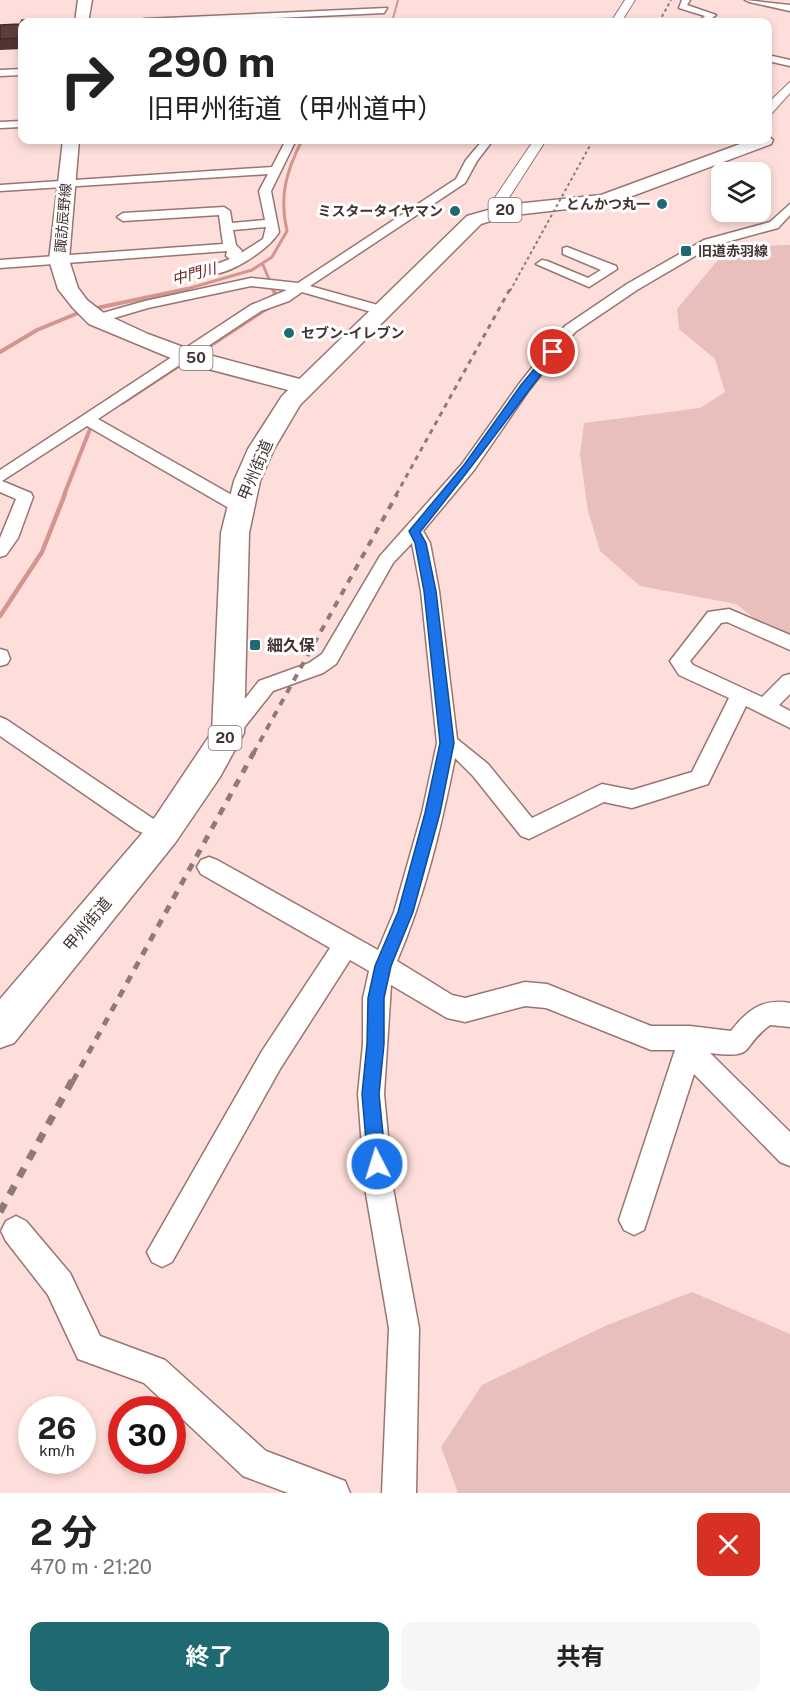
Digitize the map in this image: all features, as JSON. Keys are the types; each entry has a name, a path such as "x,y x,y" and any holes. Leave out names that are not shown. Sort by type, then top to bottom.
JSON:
{"main road":[{"path":"83,18 85,0"},
{"name":"諏訪辰野線","path":"71,144 59,260 68,289 91,314"},
{"name":"甲州街道","path":"0,1029 163,833 203,776 228,733 236,533 240,507 247,481 261,449 290,401 474,220 497,211 605,200 739,145"},
{"name":"50","path":"91,314 140,339 186,356 303,387"}],"street":[{"path":"322,0 329,18"},
{"path":"382,18 387,0"},
{"path":"619,18 630,0"},
{"path":"686,0 682,6 712,15 708,18"},
{"path":"749,0 790,10"},
{"path":"189,18 246,13 329,18 384,10"},
{"path":"772,59 790,63"},
{"path":"0,74 18,72"},
{"path":"772,106 790,86"},
{"path":"0,125 18,124"},
{"path":"216,271 239,260 268,241 273,232 265,191 273,170 281,162 289,144"},
{"path":"0,477 91,421 186,356 298,287 460,181 471,160 485,144"},
{"path":"497,211 503,196 537,144"},
{"path":"0,188 273,170"},
{"path":"228,733 267,686 316,668 329,660 386,560 414,531 468,467 524,387 570,329 632,287 708,243 774,225 790,208"},
{"path":"123,217 224,211 230,247"},
{"path":"227,227 271,223"},
{"path":"0,264 230,247 236,251 216,271"},
{"path":"542,264 590,283 611,269 567,251"},
{"path":"216,271 230,285"},
{"path":"602,275 632,287"},
{"path":"91,314 251,282 279,283 298,287 380,310"},
{"path":"91,421 240,507"},
{"path":"0,486 25,497 9,538 0,551"},
{"path":"399,1493 404,1328 379,1188 371,1094 376,1044 376,998 383,966 406,912 433,813 447,743 430,591 421,543 414,531"},
{"path":"790,643 729,615 715,617 680,661 686,670 790,720"},
{"path":"765,706 790,681"},
{"path":"447,743 456,747 478,768 529,830 602,793 632,799 700,778 741,695"},
{"path":"0,725 144,824 163,833"},
{"path":"209,867 383,966 447,1006 465,1010 525,994 547,996 651,1038 689,1043 737,1044 763,1013 774,1011 790,1015"},
{"path":"162,1252 271,1060 346,945"},
{"path":"689,1043 790,1152"},
{"path":"634,1220 689,1043"},
{"path":"16,1231 59,1284 89,1348 154,1371 255,1464 333,1493"}],"shaded area":[{"path":"790,245 790,646 736,604 640,586 600,551 588,511 580,455 584,423 700,408 725,392 715,359 679,329 677,309 723,254 752,247"},
{"path":"692,1292 790,1334 790,1493 458,1493 441,1447 482,1385 605,1326"}],"building":[{"path":"18,24 18,38 0,39 0,25"}],"waterway":[{"name":"中門川","path":"393,18 398,0"},
{"name":"中門川","path":"186,289 252,270 272,257 287,231 284,195 288,174 300,144"},
{"path":"263,265 274,291"},
{"name":"中門川","path":"92,309 186,289"},
{"name":"中門川","path":"180,291 186,289"},
{"path":"205,349 269,307 276,296 273,289"},
{"name":"中門川","path":"0,352 37,330 83,311"},
{"path":"122,403 180,365"},
{"path":"64,495 92,424"},
{"path":"0,616 42,552 65,494"}],"railway":[{"path":"661,18 671,0"},
{"path":"510,291 591,144"},
{"path":"396,495 510,289"},
{"path":"253,754 397,494"},
{"path":"73,1081 254,752"},
{"path":"0,1212 73,1079"}],"place":[{"name":"とんかつ丸一","path":"662,204"},
{"name":"ミスタータイヤマン","path":"455,211"},
{"name":"旧道赤羽線","path":"686,251"},
{"name":"セブン-イレブン","path":"289,333"},
{"name":"細久保","path":"255,645"}],"route":[{"path":"377,1164 371,1094 376,1044 376,998 383,966 406,912 433,813 447,743 430,591 421,543 414,531 468,467 524,387 553,352"}]}
